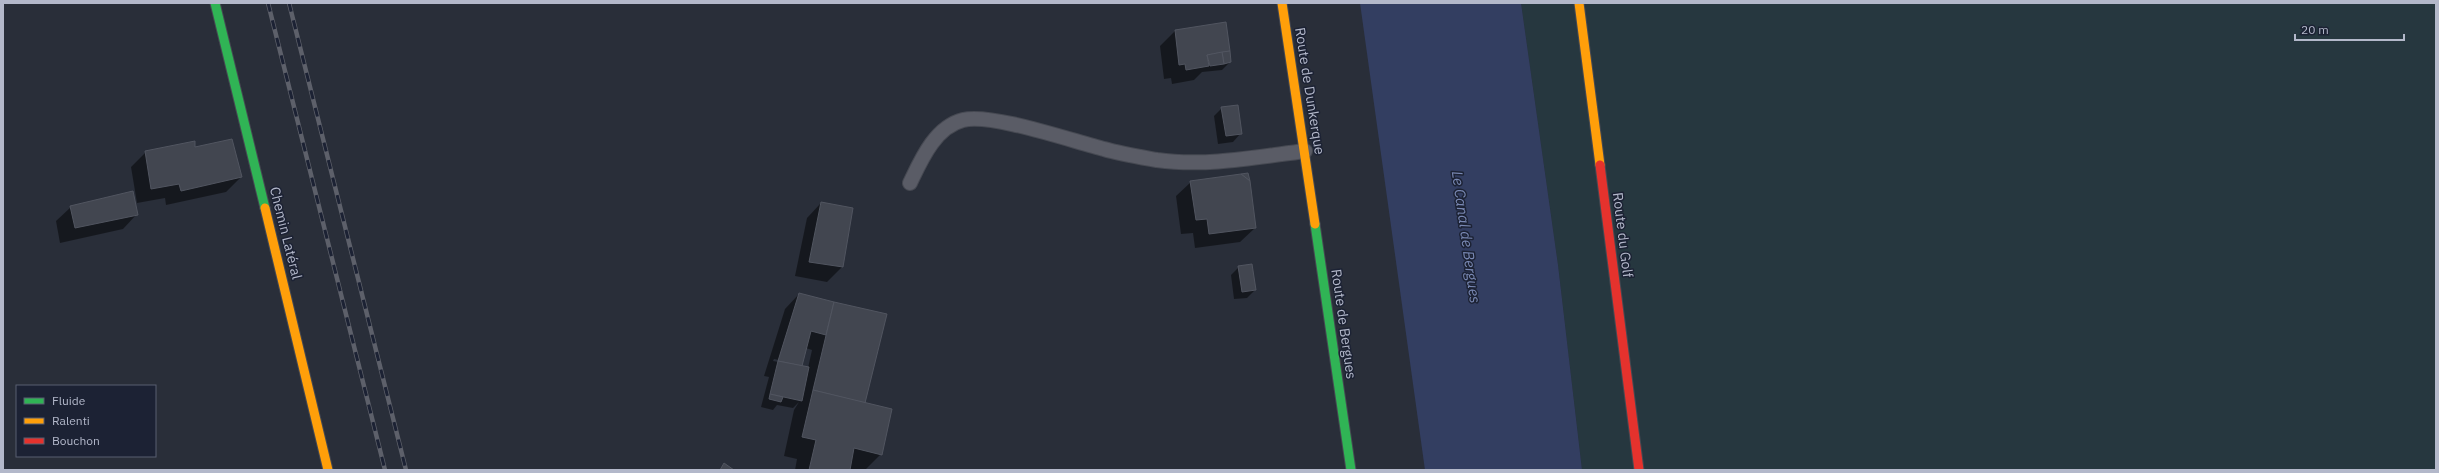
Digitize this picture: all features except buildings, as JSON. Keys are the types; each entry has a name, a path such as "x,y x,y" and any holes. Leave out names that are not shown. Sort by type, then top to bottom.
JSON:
{"street":[{"name":"Chemin Latéral","path":"215,3 328,470"},
{"name":"Route de Dunkerque","path":"1282,3 1309,182"},
{"name":"Route du Golf","path":"1579,3 1639,470"},
{"name":"Route de Bergues","path":"1309,182 1351,470"}],"lane":[{"path":"910,183 929,148 942,132 955,122 974,118 996,120 1106,150 1158,160 1207,162 1305,151"}],"shaded area":[{"path":"1521,3 2436,3 2436,470 1582,470 1558,265"}],"water":[{"name":"Le Canal de Bergues","path":"1360,3 1521,3 1558,265 1582,470 1425,470"}],"railway":[{"path":"268,3 385,470"},
{"path":"289,3 406,470"}],"traffic: fast":[{"path":"215,3 265,208"},
{"path":"1315,224 1351,470"}],"traffic: slow":[{"path":"1282,3 1315,224"},
{"path":"1579,3 1600,165"},
{"path":"265,208 328,470"}],"traffic: jam":[{"path":"1600,165 1639,470"}]}
